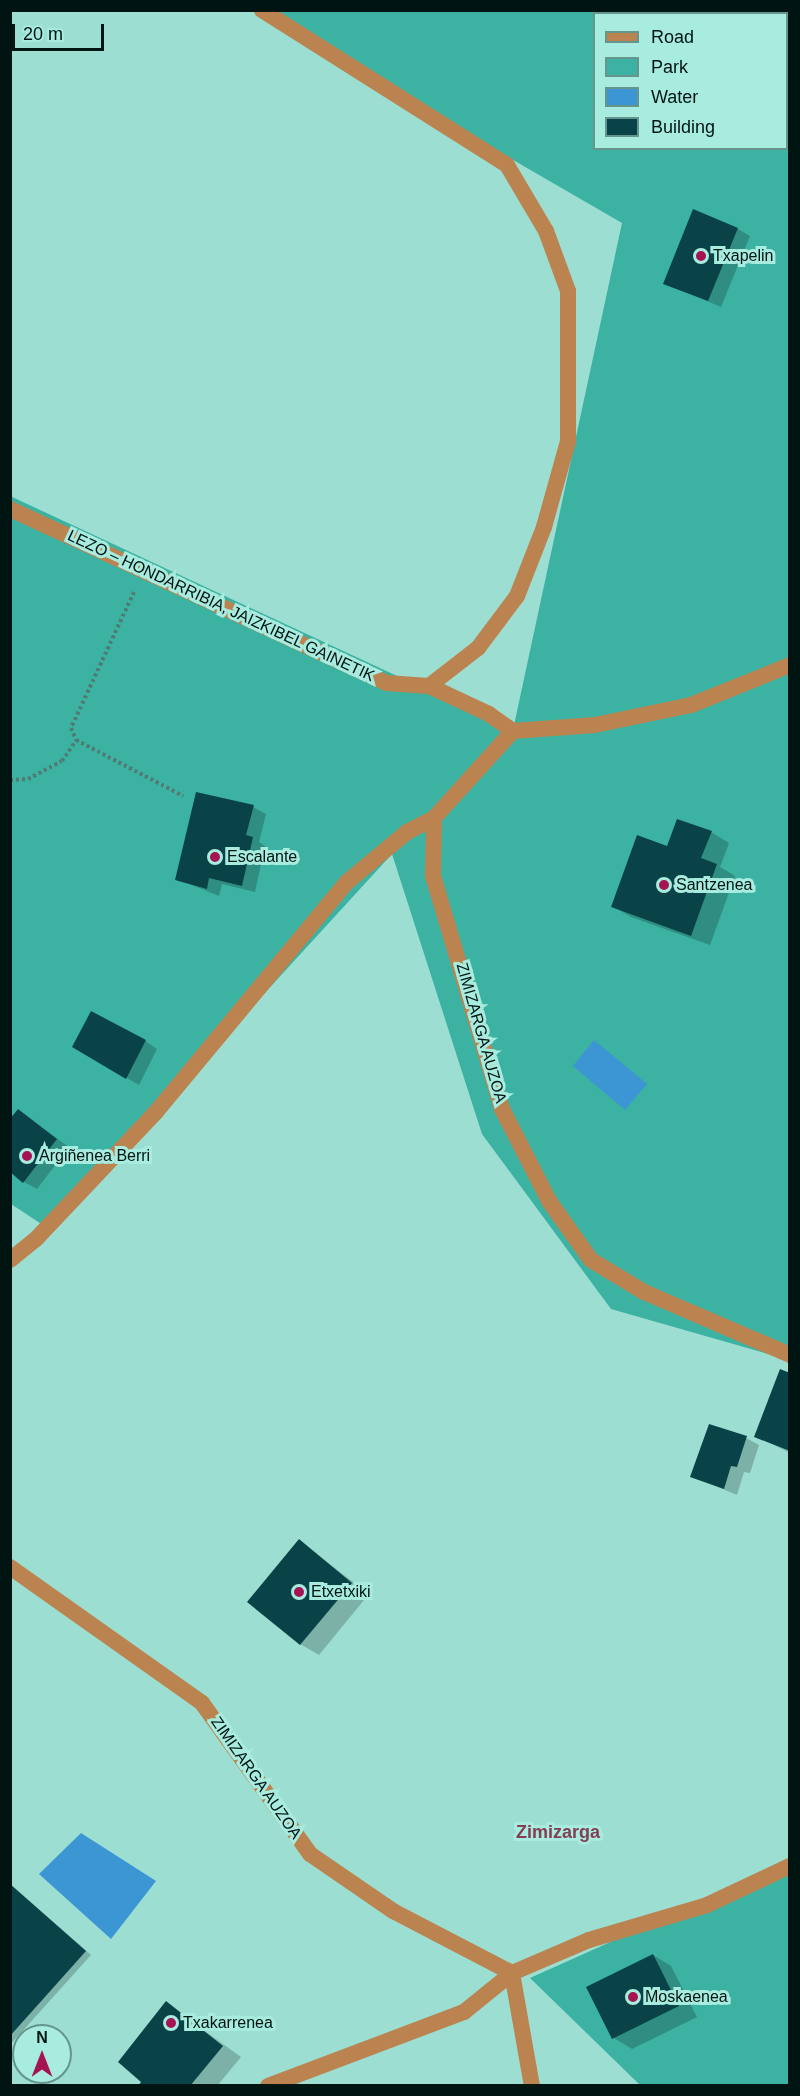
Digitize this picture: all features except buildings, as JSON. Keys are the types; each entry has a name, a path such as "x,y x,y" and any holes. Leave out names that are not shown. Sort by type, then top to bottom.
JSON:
{"street":[{"path":"262,10 507,165 546,231 567,291 567,441 544,527 517,596 478,648 429,686 489,714 513,731 595,725 691,705 789,665"},
{"name":"LEZO – HONDARRIBIA, JAIZKIBEL GAINETIK","path":"10,508 317,654 386,683 429,686"},
{"path":"10,1260 36,1239 156,1112 347,882 407,832 434,818 513,731"},
{"name":"ZIMIZARGA AUZOA","path":"434,818 433,876 466,976 502,1109 549,1201 591,1260 644,1292 789,1355"},
{"name":"ZIMIZARGA AUZOA","path":"10,1567 202,1703 310,1854 393,1911 512,1973"},
{"path":"268,2085 464,2012 512,1973 589,1940 707,1905 789,1866"},
{"path":"512,1973 532,2085"}],"path":[{"path":"144,570 71,728 76,740 183,796"},
{"path":"10,780 27,778 62,761 76,740"}],"green space":[{"path":"256,11 789,11 789,1360 611,1309 482,1134 392,854 49,1229 11,1204 10,496 513,730 622,223"},
{"path":"789,1862 789,2085 640,2085 530,1978"}],"water":[{"path":"594,1040 647,1084 625,1110 573,1066"},
{"path":"81,1833 156,1881 111,1939 39,1874"}],"place":[{"name":"Txapelin","path":"701,256"},
{"name":"Escalante","path":"215,857"},
{"name":"Santzenea","path":"664,885"},
{"name":"Argiñenea Berri","path":"27,1156"},
{"name":"Etxetxiki","path":"299,1592"},
{"name":"Moskaenea","path":"633,1997"},
{"name":"Txakarrenea","path":"171,2023"}],"district":[{"name":"Zimizarga","path":"558,1832"}]}
